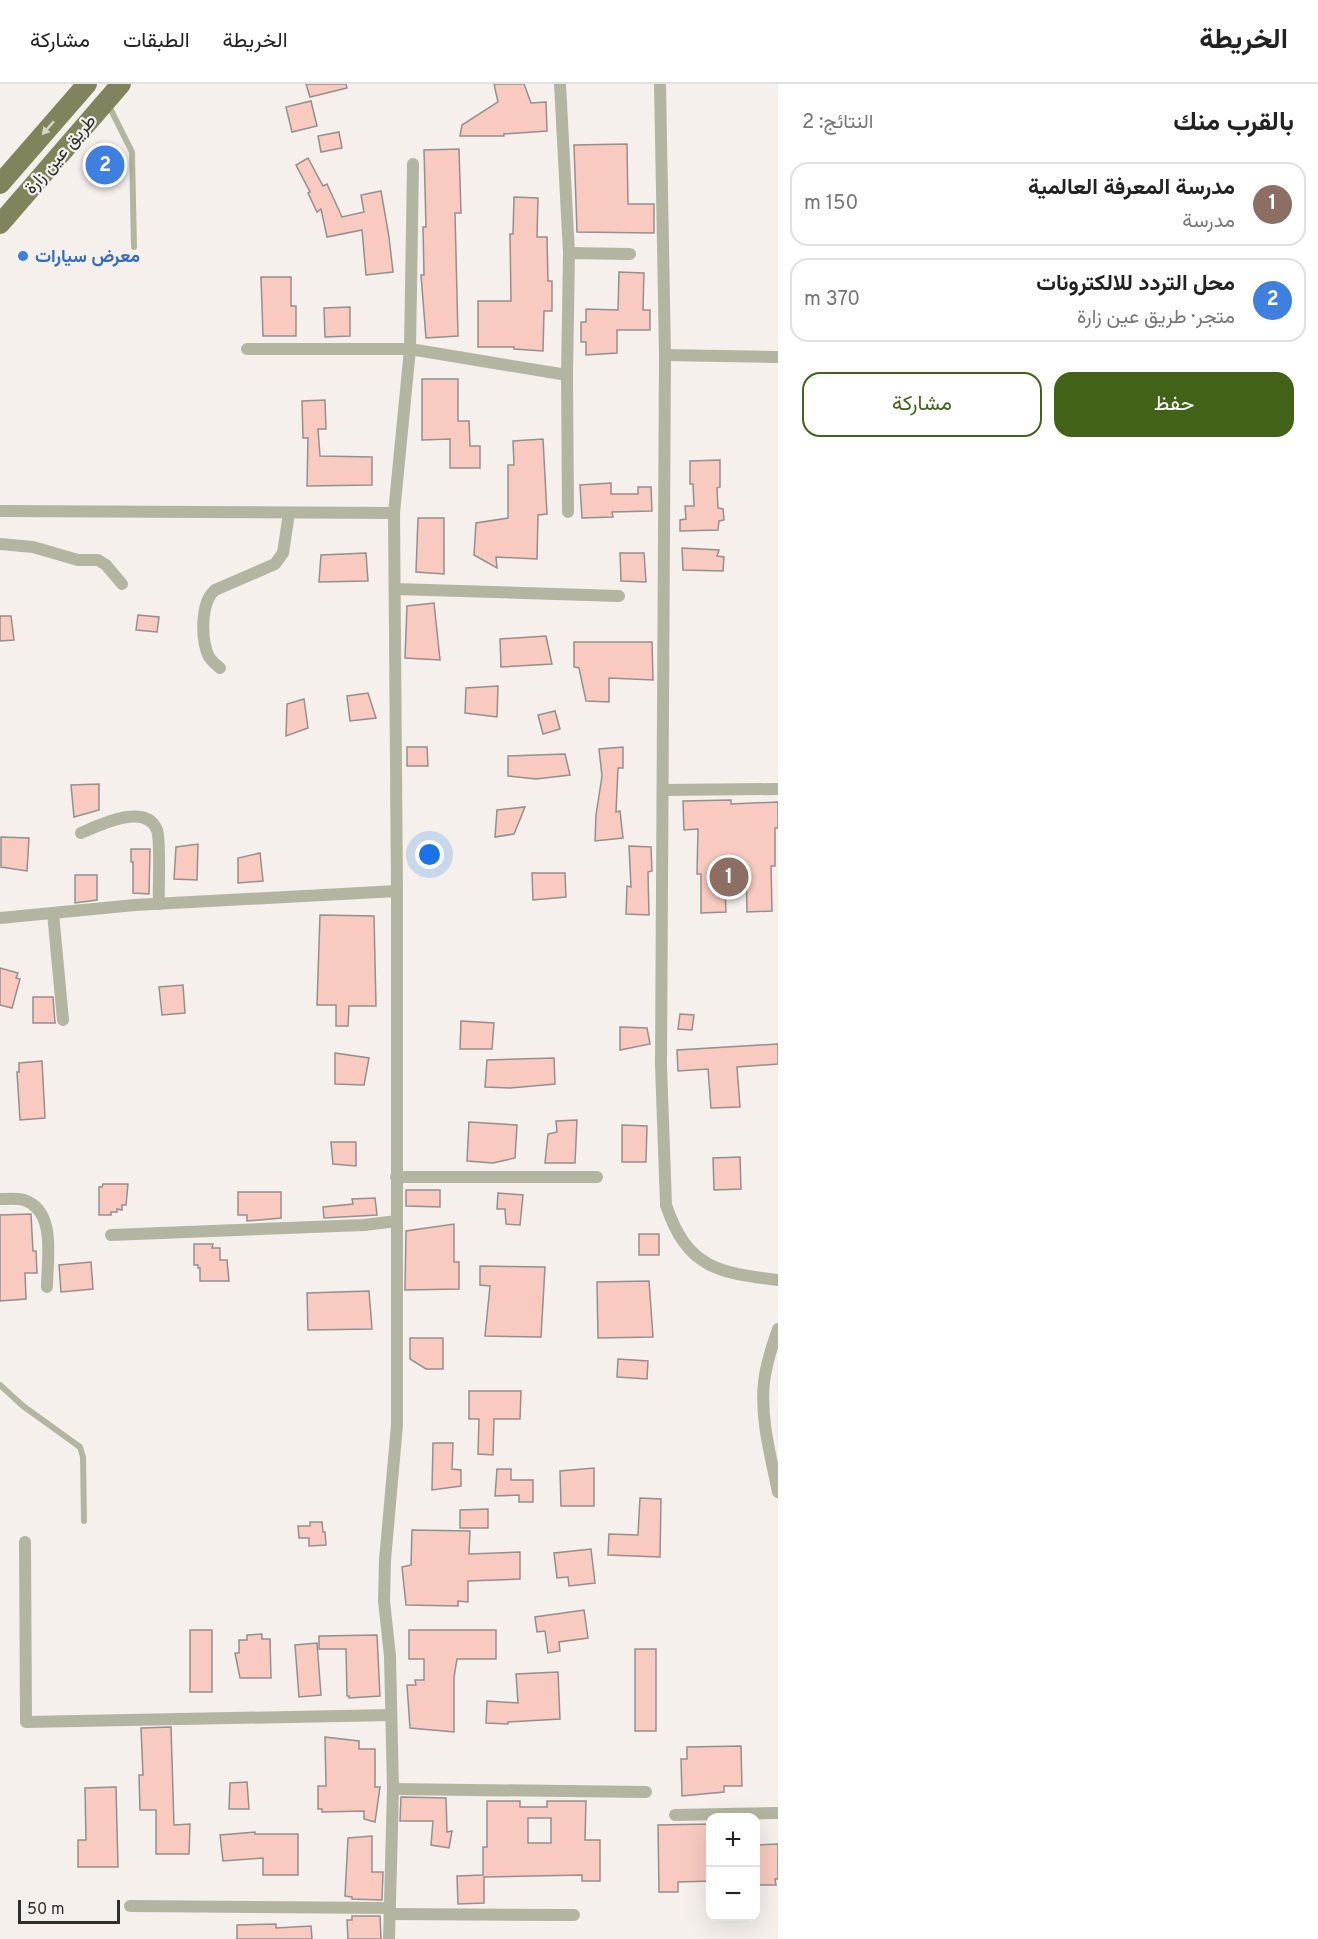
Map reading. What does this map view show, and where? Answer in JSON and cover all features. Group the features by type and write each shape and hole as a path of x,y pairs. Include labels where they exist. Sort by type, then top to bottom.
{"main road":[{"name":"طريق عين زارة","path":"0,184 87,84"},
{"name":"طريق عين زارة","path":"0,224 121,84"}],"street":[{"path":"561,84 569,253 568,512"},
{"path":"660,84 665,355 661,1065 666,1205 673,1225 684,1243 698,1257 716,1269 735,1275 778,1280"},
{"path":"389,1939 393,1789 390,1656 384,1601 385,1560 397,1425 394,513 410,349 413,164"},
{"path":"569,253 630,254"},
{"path":"247,349 410,349 567,375"},
{"path":"665,355 778,357"},
{"path":"0,511 394,513"},
{"path":"220,668 209,656 205,642 205,613 211,594 215,590 275,564 280,559 289,513"},
{"path":"0,544 33,547 78,560 98,560 122,584"},
{"path":"395,589 619,596"},
{"path":"663,790 778,789"},
{"path":"81,833 116,819 146,818 153,823 158,836 159,904"},
{"path":"0,918 159,904 397,891"},
{"path":"53,913 63,1020"},
{"path":"396,1177 597,1177"},
{"path":"0,1199 24,1200 39,1210 47,1232 47,1287"},
{"path":"111,1235 397,1221"},
{"path":"778,1329 769,1356 763,1404 778,1492"},
{"path":"25,1542 26,1722 390,1715"},
{"path":"393,1789 646,1792"},
{"path":"675,1815 778,1813"},
{"path":"130,1906 574,1915"}],"lane":[{"path":"107,100 132,152 134,247"},
{"path":"0,1385 23,1406 80,1447 83,1457 84,1521"}],"building":[{"path":"306,84 346,84 347,88 310,97"},
{"path":"494,84 524,84 531,103 546,102 547,131 504,134 504,136 460,136 462,125 498,102"},
{"path":"311,101 317,126 292,132 286,107"},
{"path":"339,132 342,148 321,152 318,136"},
{"path":"627,144 628,204 654,204 654,233 577,232 574,145"},
{"path":"459,149 461,213 455,213 458,336 426,338 421,275 424,275 423,227 426,227 424,150"},
{"path":"308,158 323,186 327,184 342,217 364,212 361,195 381,191 393,272 366,275 362,230 327,237 321,209 317,212 296,165"},
{"path":"514,197 538,198 537,237 547,237 548,281 552,281 552,311 544,311 543,351 514,349 514,347 478,347 478,301 511,301 510,234 513,234"},
{"path":"619,272 644,273 643,310 650,310 650,330 617,330 617,353 586,355 586,342 581,342 581,322 586,322 586,309 618,310"},
{"path":"261,277 291,277 291,306 296,306 296,336 263,336"},
{"path":"350,307 350,336 325,337 324,308"},
{"path":"422,379 458,379 458,421 469,421 470,446 480,446 480,468 450,468 450,439 422,440"},
{"path":"325,400 326,429 318,429 320,456 372,457 372,485 307,486 308,438 303,438 302,401"},
{"path":"543,439 547,514 538,515 537,559 496,557 497,568 474,555 476,523 508,518 508,465 514,465 513,441"},
{"path":"720,460 720,487 717,488 718,508 723,509 724,520 719,521 718,530 680,531 680,520 686,519 685,506 694,506 693,484 690,484 690,461"},
{"path":"611,483 611,494 638,494 638,487 651,487 652,511 612,512 613,517 582,518 580,485"},
{"path":"418,518 444,518 444,574 416,572"},
{"path":"682,548 719,550 717,556 724,557 723,571 683,570"},
{"path":"366,553 368,581 319,582 321,555"},
{"path":"620,553 644,553 646,582 621,581"},
{"path":"434,603 440,660 405,658 407,606"},
{"path":"138,615 159,617 157,632 136,630"},
{"path":"0,616 11,616 14,640 0,641"},
{"path":"546,636 552,664 501,667 500,639"},
{"path":"574,642 652,642 653,680 609,678 609,702 586,701 579,668 574,667"},
{"path":"498,686 497,717 465,713 466,688"},
{"path":"368,693 376,718 350,721 347,696"},
{"path":"304,699 308,728 286,736 287,704"},
{"path":"555,711 560,729 543,734 538,715"},
{"path":"407,747 427,747 428,766 407,766"},
{"path":"623,747 623,768 618,768 616,812 620,811 623,838 595,841 602,776 599,749"},
{"path":"565,754 570,775 536,779 508,776 508,756"},
{"path":"99,784 99,810 74,817 71,785"},
{"path":"731,800 731,804 778,802 775,866 771,866 772,911 747,912 746,865 724,866 726,912 701,913 701,874 697,874 698,829 684,830 683,801"},
{"path":"525,807 514,834 495,837 497,810"},
{"path":"1,837 29,838 27,871 1,867"},
{"path":"198,844 197,880 174,879 176,847"},
{"path":"629,846 651,847 652,871 648,872 649,915 626,914 627,886 631,887"},
{"path":"131,849 150,849 149,894 133,893"},
{"path":"260,853 263,881 238,883 238,858"},
{"path":"532,873 565,873 566,897 533,900"},
{"path":"75,875 97,875 97,900 75,903"},
{"path":"320,915 374,916 376,1006 349,1006 348,1026 336,1026 336,1005 317,1005"},
{"path":"0,968 18,973 16,978 20,979 12,1008 0,1005"},
{"path":"183,985 185,1013 162,1015 159,987"},
{"path":"33,997 53,997 55,1023 33,1023"},
{"path":"680,1014 694,1015 692,1030 678,1029"},
{"path":"461,1021 494,1023 492,1049 460,1049"},
{"path":"620,1027 647,1028 650,1044 620,1050"},
{"path":"778,1044 778,1064 737,1067 740,1107 711,1108 708,1069 678,1071 677,1050"},
{"path":"335,1053 369,1058 364,1085 335,1084"},
{"path":"554,1058 555,1084 510,1088 485,1087 487,1060"},
{"path":"42,1061 45,1118 20,1120 17,1072 19,1072 19,1063"},
{"path":"577,1120 575,1163 545,1163 548,1134 557,1132 556,1121"},
{"path":"469,1122 517,1125 515,1158 493,1163 467,1161"},
{"path":"622,1125 647,1126 646,1162 622,1162"},
{"path":"331,1142 356,1142 356,1166 333,1164"},
{"path":"740,1157 741,1189 714,1190 713,1158"},
{"path":"103,1184 128,1184 126,1205 122,1205 122,1210 117,1209 117,1212 111,1212 111,1215 99,1215 99,1187"},
{"path":"406,1190 440,1190 440,1207 406,1206"},
{"path":"238,1192 281,1192 281,1218 247,1221 247,1215 238,1215"},
{"path":"498,1193 523,1195 520,1225 506,1224 505,1209 497,1209"},
{"path":"375,1198 377,1215 324,1218 323,1207 353,1204 352,1199"},
{"path":"31,1214 37,1273 25,1273 26,1299 0,1301 0,1215"},
{"path":"454,1224 454,1262 459,1262 459,1289 405,1290 406,1231"},
{"path":"639,1234 659,1234 659,1255 639,1255"},
{"path":"194,1244 213,1244 212,1248 220,1248 220,1260 227,1260 229,1281 200,1281 200,1268 194,1265"},
{"path":"91,1262 93,1289 61,1292 59,1265"},
{"path":"480,1266 545,1267 541,1337 485,1336 490,1286 480,1285"},
{"path":"649,1281 653,1337 598,1338 597,1282"},
{"path":"369,1291 372,1329 308,1330 307,1293"},
{"path":"410,1338 443,1338 443,1369 426,1369 410,1359"},
{"path":"618,1359 648,1361 647,1379 617,1377"},
{"path":"469,1391 521,1391 520,1419 494,1419 493,1455 478,1454 479,1419 469,1419"},
{"path":"433,1443 453,1443 452,1469 461,1470 461,1486 432,1490"},
{"path":"594,1468 594,1506 561,1506 560,1471"},
{"path":"497,1469 511,1469 511,1480 533,1480 533,1502 519,1502 519,1495 495,1496"},
{"path":"640,1498 661,1499 660,1557 608,1555 609,1534 638,1535"},
{"path":"488,1509 488,1528 460,1528 460,1510"},
{"path":"310,1522 322,1522 326,1545 309,1546 309,1538 299,1538 298,1526 310,1526"},
{"path":"412,1530 470,1531 469,1554 520,1552 520,1579 468,1581 468,1602 458,1601 458,1606 406,1605 402,1567 411,1565"},
{"path":"591,1549 595,1583 569,1586 568,1577 557,1578 554,1553"},
{"path":"584,1610 588,1638 559,1642 560,1651 548,1653 545,1631 537,1632 535,1617"},
{"path":"190,1630 212,1630 212,1692 190,1692"},
{"path":"409,1630 496,1630 496,1659 457,1659 454,1677 454,1732 410,1728 407,1685 416,1685 415,1680 424,1680 424,1659 409,1659"},
{"path":"262,1634 262,1639 270,1639 271,1678 240,1678 235,1653 239,1653 239,1640 247,1640 247,1635"},
{"path":"377,1635 380,1696 349,1698 347,1696 346,1649 319,1649 319,1636"},
{"path":"317,1643 321,1695 299,1697 295,1645"},
{"path":"635,1649 656,1649 656,1731 635,1731"},
{"path":"558,1672 560,1719 508,1722 508,1724 486,1723 487,1701 518,1703 516,1674"},
{"path":"171,1727 174,1825 190,1824 189,1854 156,1854 156,1810 140,1810 139,1775 143,1775 141,1728"},
{"path":"325,1737 359,1741 359,1749 375,1749 375,1787 380,1787 375,1822 364,1819 364,1811 322,1812 322,1809 318,1809 318,1786 326,1786"},
{"path":"741,1746 742,1786 724,1786 724,1792 682,1796 681,1759 687,1759 687,1747"},
{"path":"247,1782 249,1809 229,1809 230,1783"},
{"path":"116,1787 118,1867 78,1867 78,1840 86,1840 85,1788"},
{"path":"401,1797 446,1798 447,1832 452,1831 449,1848 431,1845 433,1821 400,1821"},
{"path":"487,1801 520,1801 520,1807 547,1807 547,1801 586,1801 585,1840 600,1840 600,1881 582,1881 582,1875 484,1877 484,1903 458,1904 457,1876 483,1875 483,1847 487,1847","holes":["528,1818 551,1818 551,1843 528,1843"]},
{"path":"706,1824 706,1881 678,1882 678,1892 659,1892 658,1825"},
{"path":"255,1832 255,1834 298,1834 298,1875 263,1875 263,1858 223,1861 220,1835"},
{"path":"372,1836 372,1872 383,1872 382,1900 352,1899 352,1897 345,1896 348,1838"},
{"path":"778,1844 776,1885 760,1885 760,1845"},
{"path":"352,1916 380,1916 381,1939 348,1939 347,1920 352,1920"},
{"path":"276,1924 276,1928 311,1926 312,1939 237,1939 237,1925"}],"place":[{"name":"محل التردد للالكترونات","path":"105,165"},
{"name":"معرض سيارات","path":"23,256"},
{"name":"مدرسة المعرفة العالمية","path":"729,877"}]}
